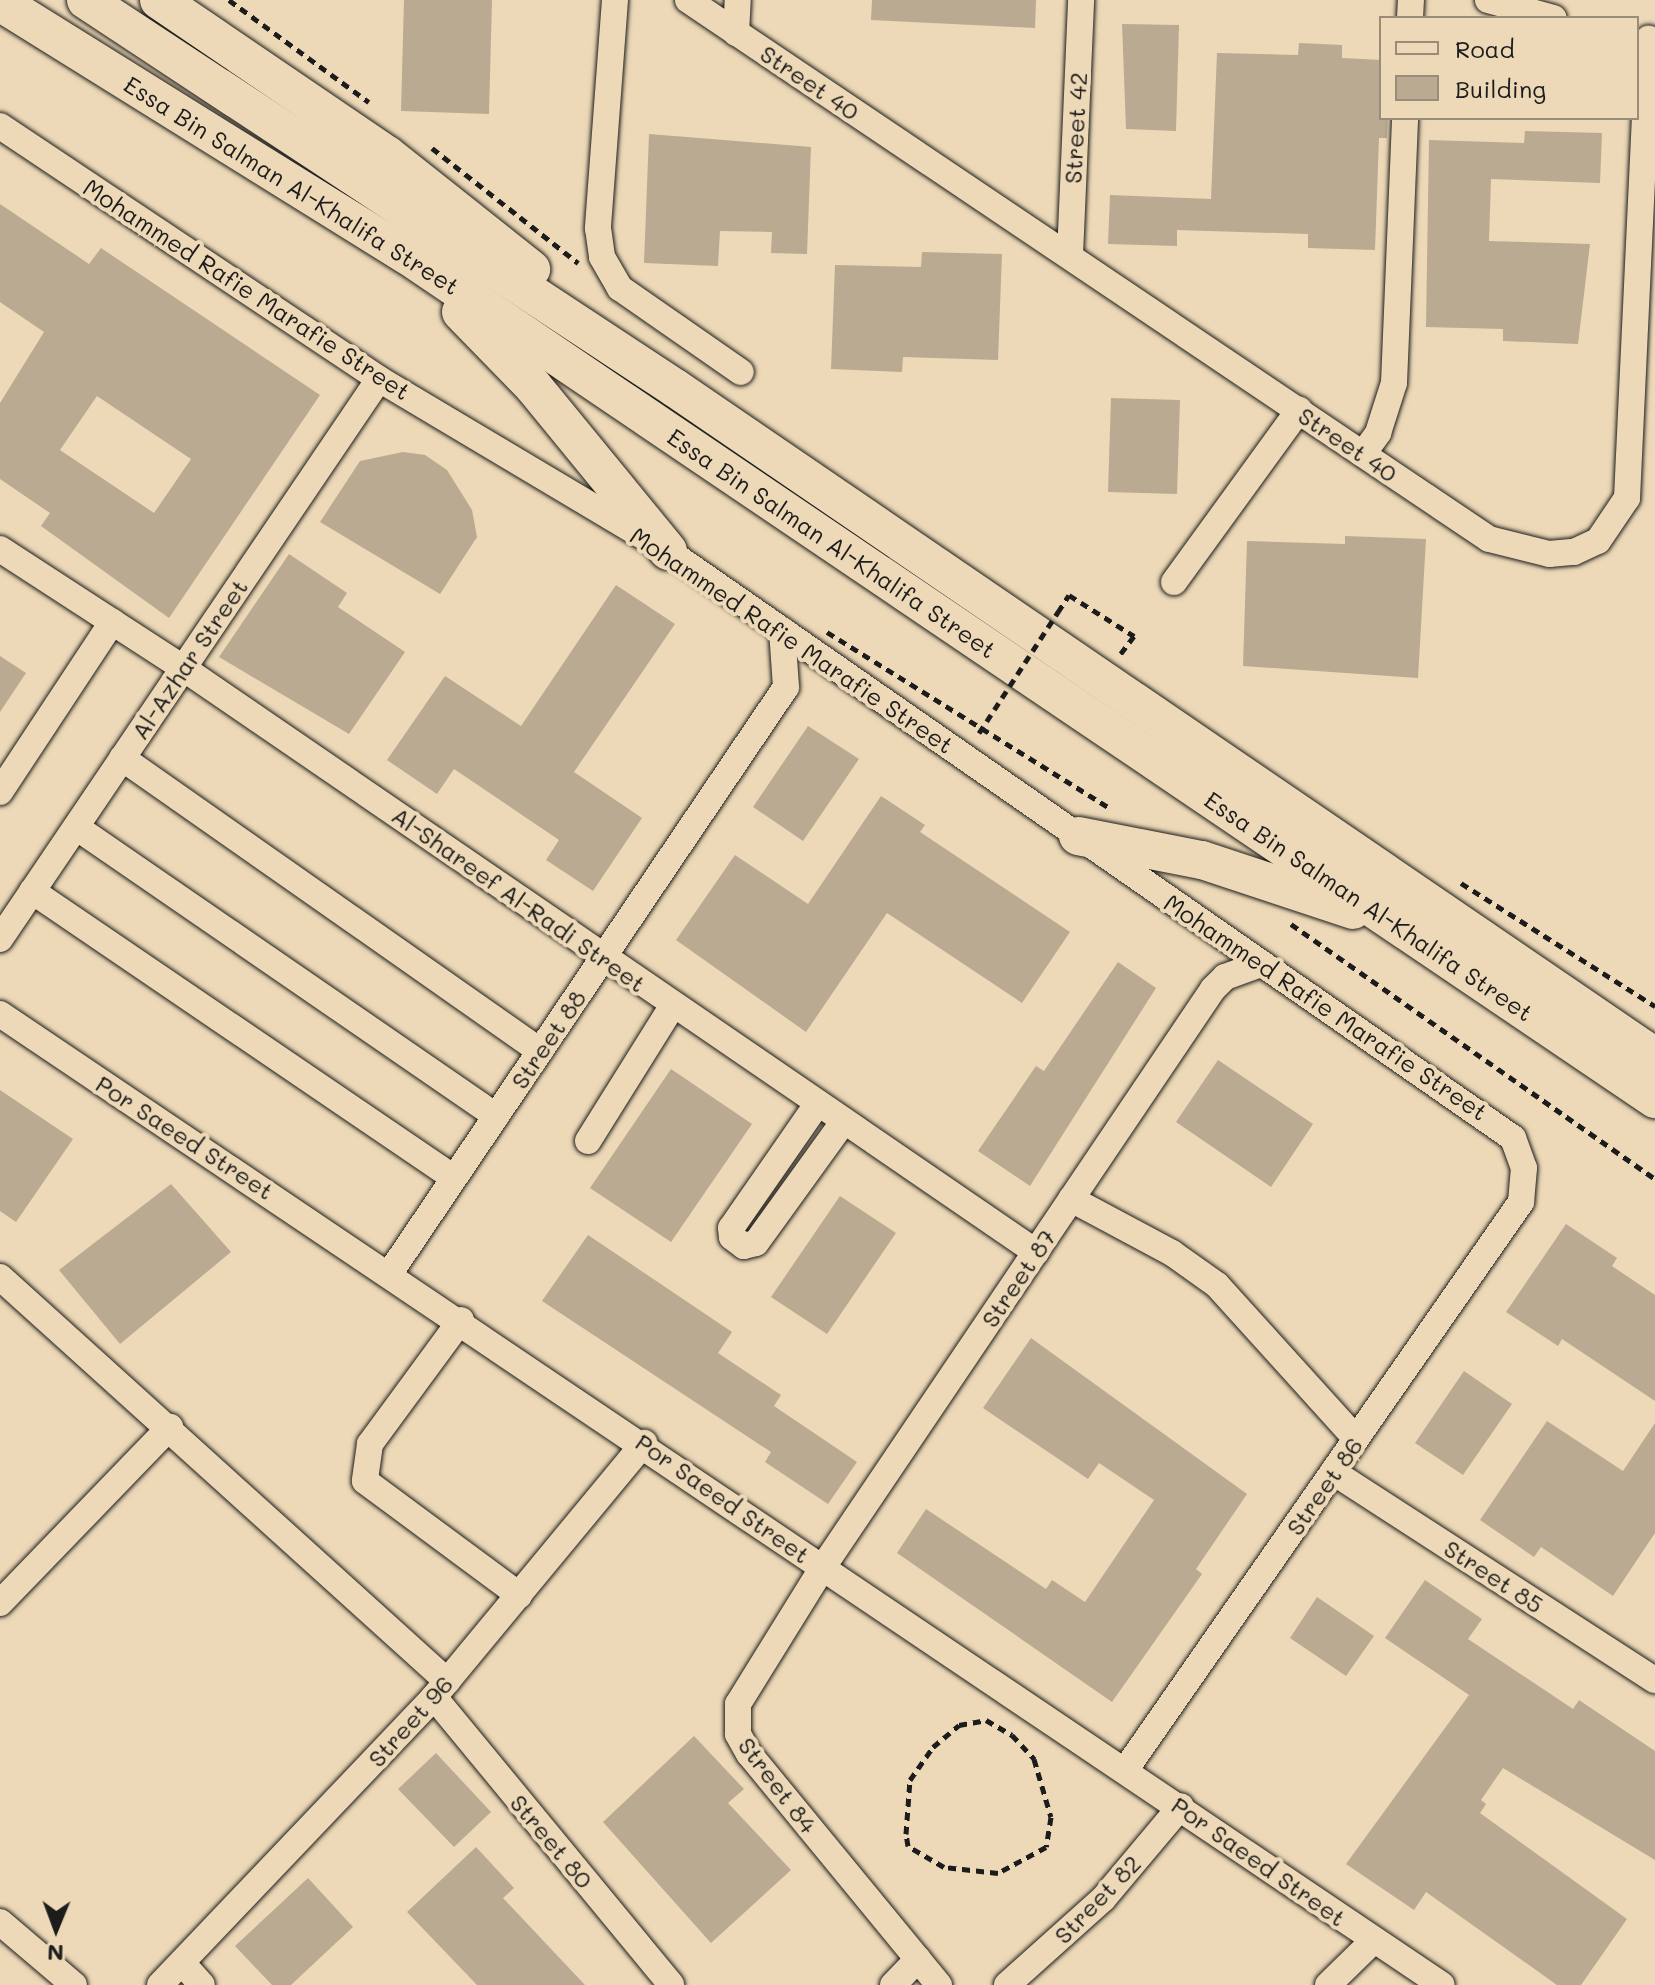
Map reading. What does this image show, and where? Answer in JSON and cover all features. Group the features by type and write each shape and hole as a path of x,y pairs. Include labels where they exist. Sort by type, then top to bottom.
{"highway":[{"name":"Essa Bin Salman Al-Khalifa Street","path":"86,0 675,388 1655,1057"},
{"path":"159,0 387,155 675,388"},
{"name":"Essa Bin Salman Al-Khalifa Street","path":"0,2 407,255 1655,1099"},
{"path":"407,255 533,386 668,551"},
{"path":"1078,836 1202,860 1398,926"}],"street":[{"path":"615,0 598,228 602,257 620,288 741,372"},
{"name":"Street 40","path":"688,0 1503,546 1563,554 1598,541 1622,510 1630,481 1647,289 1647,39"},
{"path":"736,33 738,0"},
{"name":"Street 42","path":"1070,255 1081,0"},
{"path":"1488,0 1547,16"},
{"path":"1363,454 1378,433 1394,383 1405,120"},
{"name":"Mohammed Rafie Marafie Street","path":"0,126 379,379 668,551 1078,836 1214,935 1506,1129 1523,1160 1521,1202"},
{"name":"Al-Azhar Street","path":"0,939 379,379"},
{"path":"1174,582 1299,410"},
{"name":"Al-Shareef Al-Radi Street","path":"0,549 183,668 1036,1252"},
{"path":"0,792 112,622"},
{"path":"782,630 786,687 839,671"},
{"name":"Street 88","path":"390,1273 786,687"},
{"path":"122,758 540,1051"},
{"path":"76,827 496,1116"},
{"path":"32,891 454,1178"},
{"path":"1213,989 1214,935"},
{"name":"Street 87","path":"823,1567 1213,989 1258,965"},
{"path":"588,1141 673,1005"},
{"name":"Por Saeed Street","path":"0,1014 644,1443 1442,1985"},
{"path":"818,1103 731,1228 732,1237 744,1246 756,1243 844,1121"},
{"path":"1071,1199 1172,1253 1217,1285 1356,1439"},
{"name":"Street 86","path":"1126,1769 1521,1202"},
{"name":"Street 80","path":"0,1277 170,1427 440,1689 671,1985"},
{"path":"461,1320 370,1444 365,1481 519,1595"},
{"path":"0,1603 170,1427"},
{"name":"Street 96","path":"160,1985 440,1689 644,1443"},
{"name":"Street 85","path":"1333,1472 1655,1680"},
{"name":"Street 84","path":"823,1567 747,1683 736,1714 738,1734 939,1985"},
{"name":"Street 82","path":"1007,1985 1103,1899 1181,1806"},
{"path":"0,1922 74,1985"},
{"path":"1328,1985 1374,1940"},
{"path":"893,1985 918,1959"},
{"path":"183,1964 202,1985"}],"path":[{"path":"979,733 1069,595 1134,636"},
{"path":"986,1720 1012,1735 1034,1759 1051,1817 1046,1847 998,1873 944,1867 908,1846 904,1805 910,1780 933,1747 959,1725 986,1720"}],"building":[{"path":"404,0 492,0 489,114 401,111"},
{"path":"872,0 1036,0 1035,28 871,20"},
{"path":"1122,24 1179,25 1176,131 1126,129"},
{"path":"1299,43 1342,45 1342,58 1379,60 1379,120 1388,120 1387,138 1379,138 1375,250 1308,248 1308,234 1177,230 1177,246 1108,244 1110,195 1211,199 1217,53 1298,55"},
{"path":"1525,131 1602,133 1600,183 1491,179 1489,241 1590,244 1578,344 1503,341 1503,329 1426,327 1429,140 1524,143"},
{"path":"649,134 811,147 807,254 771,253 772,232 720,231 718,266 644,263"},
{"path":"0,204 89,264 101,248 320,395 169,618 41,526 50,513 0,479 0,403 44,332 0,302","holes":["97,396 191,459 154,513 60,450"]},
{"path":"922,252 1002,254 998,360 903,357 902,372 831,369 835,265 921,267"},
{"path":"1111,398 1180,400 1177,494 1108,492"},
{"path":"403,452 425,455 447,470 472,510 477,537 440,594 320,522 360,461"},
{"path":"1345,536 1426,539 1418,678 1243,666 1247,541 1345,544"},
{"path":"289,554 347,593 338,607 405,652 349,734 219,657"},
{"path":"616,585 675,624 574,772 642,818 593,891 546,860 559,840 454,769 437,794 387,760 445,676 521,726"},
{"path":"0,656 26,673 0,712"},
{"path":"808,726 859,759 803,841 753,807"},
{"path":"881,796 925,825 920,832 1070,932 1022,1003 887,913 806,1032 676,940 735,855 808,904"},
{"path":"1118,962 1156,988 1030,1186 978,1151 1036,1066 1044,1071"},
{"path":"1218,1060 1313,1124 1271,1187 1176,1122"},
{"path":"671,1069 752,1124 671,1242 590,1188"},
{"path":"0,1090 73,1139 16,1222 0,1211"},
{"path":"171,1184 231,1252 120,1344 59,1270"},
{"path":"840,1196 896,1233 827,1334 771,1297"},
{"path":"1566,1224 1617,1258 1612,1266 1655,1295 1655,1401 1562,1339 1558,1346 1506,1312"},
{"path":"588,1235 732,1332 718,1353 781,1395 774,1406 857,1462 828,1504 765,1462 771,1452 542,1301"},
{"path":"1031,1338 1247,1494 1196,1569 1202,1574 1112,1702 897,1553 926,1509 1046,1589 1052,1580 1085,1602 1154,1500 1099,1463 1088,1479 983,1408"},
{"path":"1464,1371 1512,1404 1463,1475 1415,1443"},
{"path":"1547,1421 1623,1471 1655,1423 1655,1533 1613,1596 1541,1547 1534,1557 1480,1520"},
{"path":"1425,1580 1482,1619 1468,1639 1573,1709 1579,1700 1655,1751 1655,1860 1503,1768 1481,1800 1486,1804 1480,1813 1627,1919 1581,1985 1557,1985 1426,1892 1414,1910 1346,1864 1469,1695 1385,1638"},
{"path":"1317,1597 1374,1636 1346,1676 1290,1638"},
{"path":"694,1736 744,1789 728,1803 791,1870 711,1943 603,1822"},
{"path":"436,1753 491,1812 454,1847 398,1789"},
{"path":"476,1847 514,1888 503,1898 585,1985 477,1985 407,1912"},
{"path":"308,1878 353,1927 291,1985 272,1985 235,1946"}]}
